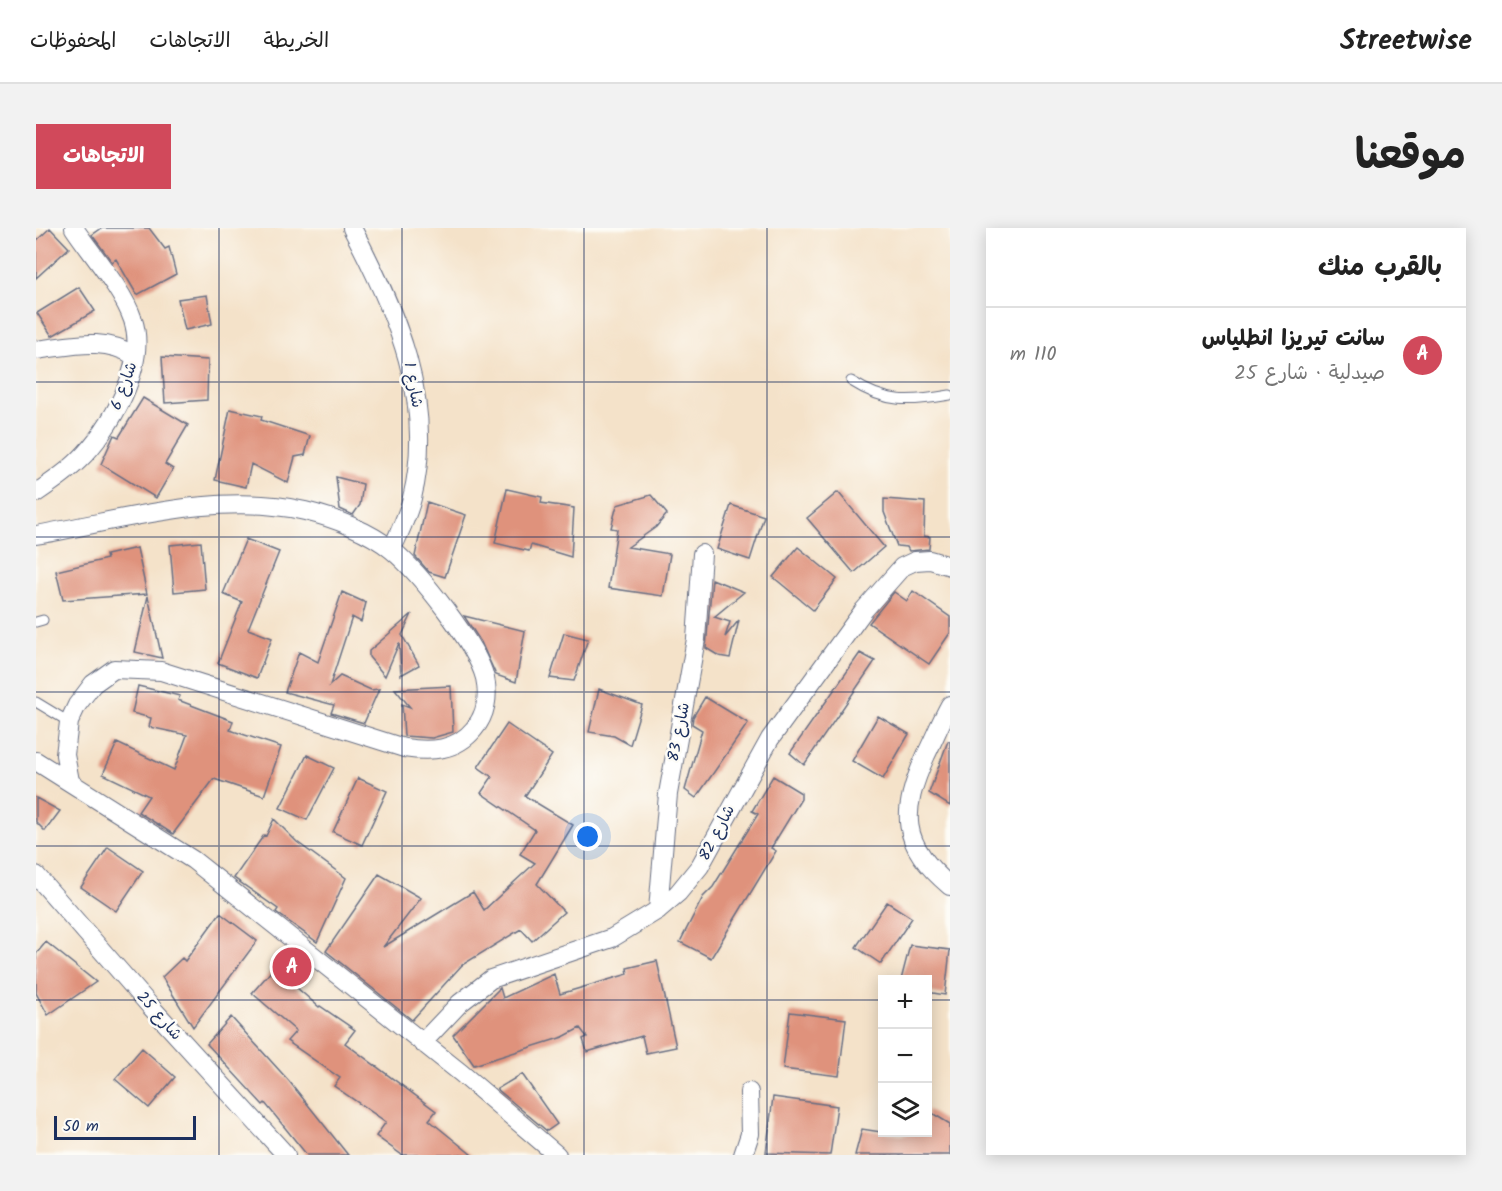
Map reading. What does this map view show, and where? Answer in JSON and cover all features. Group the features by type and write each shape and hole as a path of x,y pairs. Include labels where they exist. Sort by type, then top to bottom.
{"street":[{"name":"شارع 6","path":"36,493 67,472 97,439 127,387 135,356 133,320 74,228"},
{"name":"شارع 1","path":"352,228 369,260 401,336 418,402 421,436 412,499 392,549"},
{"path":"36,350 107,343 120,346 135,356"},
{"path":"36,535 215,504 246,503 277,506 317,515 365,534 392,549 418,577 464,636 486,679 487,701 481,721 467,738 448,748 427,751 404,748 161,671 134,668 114,669 93,684 77,705 69,723 65,755 70,781"},
{"name":"شارع 83","path":"658,910 668,794 696,639 702,554"},
{"name":"شارع 82","path":"422,1043 460,1003 491,979 612,938 658,910 690,881 770,739 879,592 902,567 915,561 930,560 950,566"},
{"path":"950,705 915,780 908,804 913,841 920,855 928,867 950,886"},
{"path":"36,761 193,860 422,1043 556,1155"},
{"name":"شارع 25","path":"36,875 120,973 286,1155"},
{"path":"744,1154 750,1134 749,1092"}],"lane":[{"path":"851,381 872,394 896,401 950,395"},
{"path":"36,702 69,723"}],"building":[{"path":"50,228 69,248 36,278 36,241"},
{"path":"102,228 149,228 165,249 169,247 176,274 137,295 116,259 112,262 92,235"},
{"path":"79,287 95,311 52,336 37,313"},
{"path":"207,295 212,324 185,330 178,299"},
{"path":"162,357 208,360 207,400 165,403"},
{"path":"143,398 188,425 165,464 173,469 156,498 101,464 114,435 119,437"},
{"path":"230,409 262,416 261,420 310,436 305,455 295,457 288,483 251,464 246,487 215,480"},
{"path":"336,477 363,484 360,505 353,515 340,509"},
{"path":"507,489 542,497 541,503 574,508 571,557 531,545 529,551 495,543"},
{"path":"838,492 884,547 854,573 807,518"},
{"path":"651,495 667,514 656,527 628,547 670,554 663,596 608,588 617,529 611,528 617,505"},
{"path":"884,499 925,502 924,536 930,537 929,549 909,551 907,547 897,546 884,512"},
{"path":"427,502 466,515 445,577 429,572 415,556"},
{"path":"731,505 764,516 750,560 717,549"},
{"path":"246,539 279,552 248,629 272,638 257,678 218,663 242,602 223,594"},
{"path":"201,542 205,589 174,592 170,545"},
{"path":"798,547 837,579 813,610 773,577"},
{"path":"137,548 147,594 63,600 56,571 107,559 106,555"},
{"path":"712,579 744,592 714,617 730,622 725,637 739,620 730,658 719,656 706,648"},
{"path":"913,591 950,617 950,633 929,664 869,623 894,592 907,601"},
{"path":"342,592 366,603 361,622 352,617 330,685 340,676 371,690 379,689 364,723 331,713 334,705 285,692 299,652 318,662"},
{"path":"148,596 162,658 135,652"},
{"path":"412,614 402,635 419,665 401,675 399,643 385,676 369,657 369,651"},
{"path":"464,616 525,631 516,682 496,675 481,642"},
{"path":"564,633 588,639 574,681 550,678"},
{"path":"860,653 875,661 804,765 790,753"},
{"path":"138,686 180,696 178,700 233,721 230,730 281,747 264,796 214,779 173,834 138,812 149,796 103,774 117,743 174,770 187,735 149,727 151,718 132,713"},
{"path":"451,686 453,732 432,738 404,736 402,704 410,707 395,689"},
{"path":"599,689 642,705 630,745 614,736 589,732"},
{"path":"705,697 748,723 696,798 685,790 702,730 692,724 693,717"},
{"path":"878,716 909,734 883,779 852,761"},
{"path":"507,724 552,755 525,796 573,825 537,884 564,912 532,941 521,929 462,965 412,1020 326,951 379,874 421,898 383,947 473,892 484,910 535,863 520,854 535,830 481,793 492,777 478,767"},
{"path":"948,741 950,741 950,806 929,793"},
{"path":"307,755 334,768 307,820 280,808"},
{"path":"773,776 801,793 801,799 771,848 776,851 711,958 680,942 703,897 713,887 758,814 752,811"},
{"path":"358,778 387,791 362,845 333,832"},
{"path":"36,798 60,811 45,831 36,822"},
{"path":"274,819 297,842 346,878 317,942 276,912 278,909 234,878 264,835 266,836"},
{"path":"108,847 143,871 116,911 81,887"},
{"path":"887,902 912,918 881,964 856,947"},
{"path":"220,913 257,941 193,1027 162,977 182,958 185,961"},
{"path":"46,942 96,982 48,1015 36,993 36,954"},
{"path":"910,945 950,950 945,995 932,993 932,975 902,975"},
{"path":"657,961 676,1047 646,1053 642,1036 587,1052 583,1039 587,1037 580,1028 563,1037 474,1065 453,1035 500,988 503,998 554,974 560,994 628,974 627,968"},
{"path":"274,968 319,1007 355,1030 345,1043 436,1111 429,1120 472,1155 402,1155 376,1136 386,1122 334,1086 340,1078 287,1041 296,1031 252,993"},
{"path":"790,1012 846,1019 839,1076 783,1069"},
{"path":"231,1017 289,1081 348,1155 307,1155 265,1103 263,1105 207,1044"},
{"path":"142,1048 175,1077 149,1108 115,1079"},
{"path":"522,1074 557,1124 547,1131 497,1089"},
{"path":"773,1097 837,1106 830,1155 766,1153"},
{"path":"932,1113 950,1124 950,1155 855,1155 862,1129 878,1132 878,1137 932,1137"}],"place":[{"name":"سانت تيريزا انطلياس","path":"292,967"}]}
